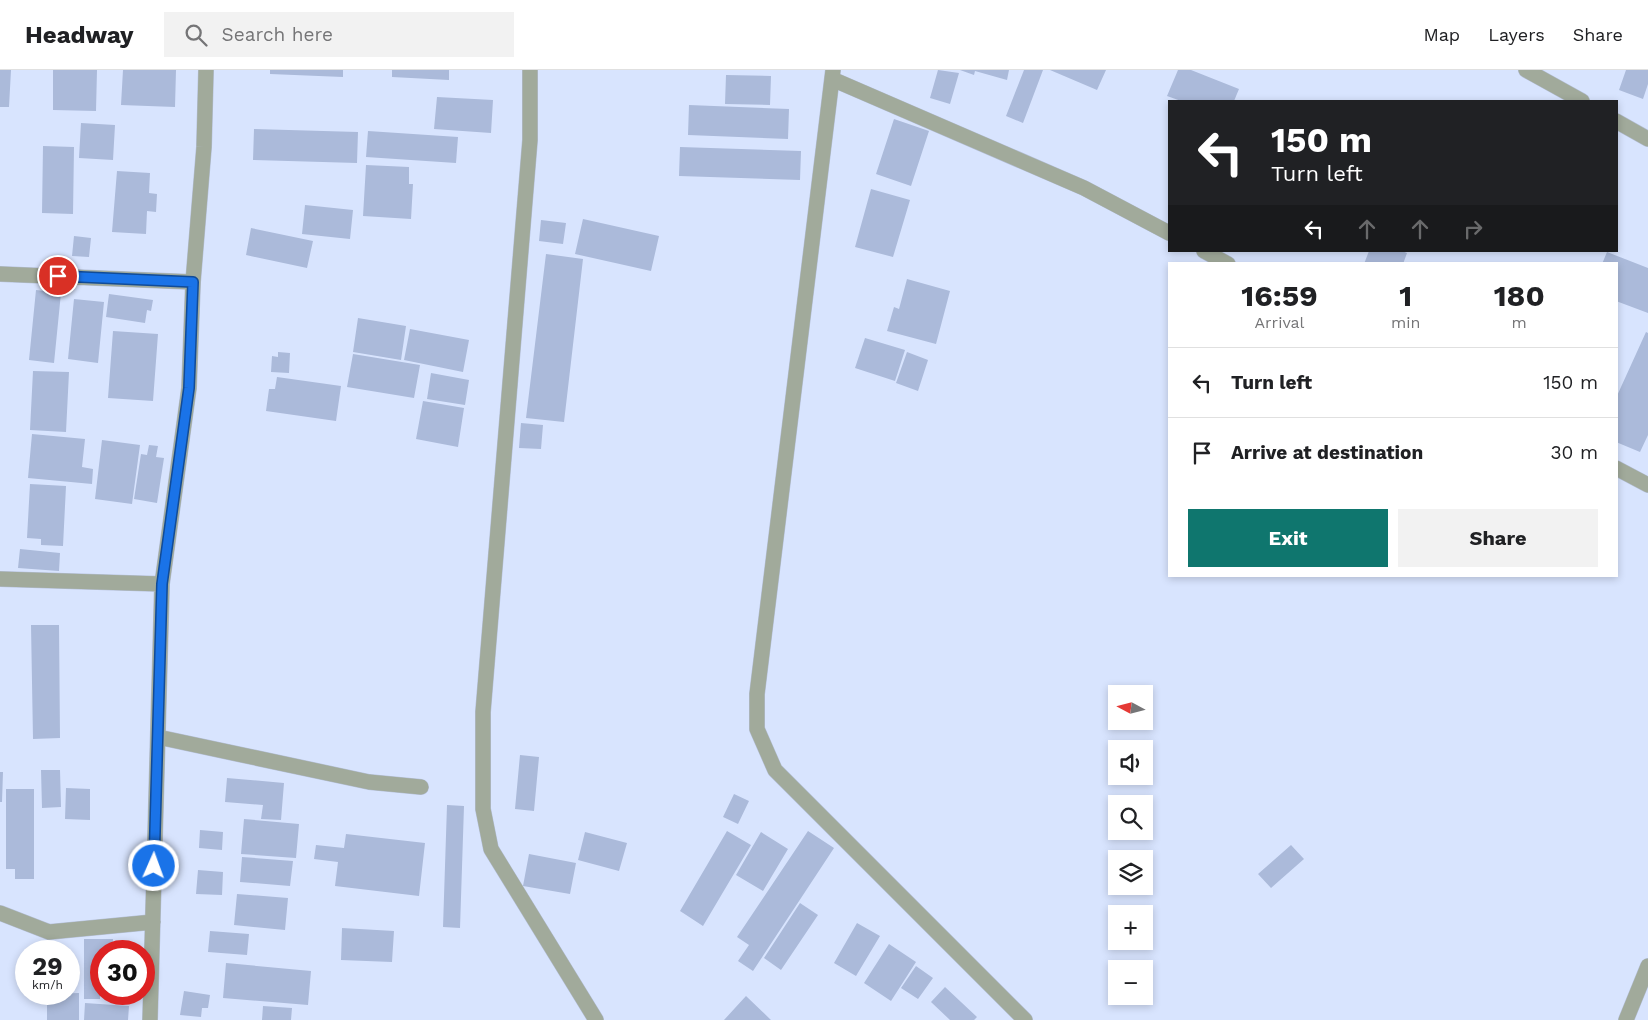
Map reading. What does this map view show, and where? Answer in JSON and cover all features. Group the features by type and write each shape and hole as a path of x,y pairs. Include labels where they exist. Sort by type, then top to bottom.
{"street":[{"path":"150,1020 162,584 189,388 193,282 204,147 206,70"},
{"path":"530,70 530,140 484,712 483,809 491,849 596,1020"},
{"path":"1526,70 1580,100"},
{"path":"1025,1020 775,770 757,729 757,694 833,75 1084,188 1168,232"},
{"path":"1618,122 1648,138"},
{"path":"1206,252 1224,262"},
{"path":"0,274 193,282"},
{"path":"1618,469 1648,484"},
{"path":"0,579 162,584"},
{"path":"158,737 369,782 421,787"},
{"path":"0,913 49,932 153,922"},
{"path":"1626,1020 1648,966"}],"building":[{"path":"0,70 11,70 9,107 0,107"},
{"path":"53,70 97,70 96,111 53,110"},
{"path":"123,70 176,70 175,107 121,105"},
{"path":"270,70 343,70 343,77 270,74"},
{"path":"392,70 449,70 449,80 392,77"},
{"path":"938,70 959,73 950,104 930,98"},
{"path":"960,70 1009,70 1007,80 975,71 974,75"},
{"path":"1024,70 1043,70 1023,123 1006,116"},
{"path":"1050,70 1106,70 1097,90"},
{"path":"1178,70 1191,70 1239,89 1234,100 1178,100 1167,96"},
{"path":"1626,70 1648,70 1648,84 1643,99 1619,90"},
{"path":"726,75 771,76 770,105 725,104"},
{"path":"437,97 493,100 491,133 434,129"},
{"path":"689,105 789,109 788,139 688,135"},
{"path":"894,119 929,131 911,186 876,174"},
{"path":"81,123 115,125 113,160 79,158"},
{"path":"254,129 358,132 357,163 253,160"},
{"path":"368,131 458,137 456,163 366,157"},
{"path":"43,146 74,147 73,214 42,213"},
{"path":"680,147 801,151 800,180 679,176"},
{"path":"366,165 409,167 409,184 413,184 411,219 363,216"},
{"path":"117,171 150,173 149,193 157,194 156,212 147,211 146,234 112,232"},
{"path":"871,189 910,200 893,257 855,247"},
{"path":"305,205 353,210 350,239 302,234"},
{"path":"583,219 659,236 651,271 575,254"},
{"path":"541,220 566,223 563,244 539,241"},
{"path":"251,228 313,241 307,268 246,255"},
{"path":"74,236 91,238 89,257 72,256"},
{"path":"1369,252 1407,253 1404,262 1365,262"},
{"path":"1607,252 1648,268 1648,313 1618,302 1618,262 1603,262"},
{"path":"546,254 583,259 564,422 526,418"},
{"path":"907,279 950,291 936,344 887,331 894,307 899,309"},
{"path":"36,290 61,293 54,363 29,360"},
{"path":"109,294 153,300 151,311 147,310 145,323 106,317"},
{"path":"74,299 104,302 98,363 68,359"},
{"path":"358,318 406,326 401,360 353,352"},
{"path":"410,329 469,340 463,372 404,360"},
{"path":"113,331 158,334 153,401 108,398"},
{"path":"1646,332 1648,333 1648,435 1640,452 1618,443 1618,394"},
{"path":"865,338 905,350 895,381 855,368"},
{"path":"278,352 290,353 289,373 271,372 272,356 278,357"},
{"path":"907,352 928,360 918,391 896,383"},
{"path":"353,354 420,365 414,398 347,387"},
{"path":"33,371 69,372 66,432 30,430"},
{"path":"431,373 469,380 465,405 427,399"},
{"path":"277,377 341,386 336,421 266,411 269,389 275,389"},
{"path":"423,401 464,408 458,447 416,439"},
{"path":"521,423 543,425 541,449 519,448"},
{"path":"32,434 85,439 82,467 93,469 92,484 28,478"},
{"path":"102,440 140,445 132,504 95,499"},
{"path":"149,445 158,446 156,457 164,458 157,503 134,499 141,454 147,455"},
{"path":"30,484 66,486 63,546 41,545 41,539 27,538"},
{"path":"20,549 60,553 59,571 18,568"},
{"path":"31,625 59,625 60,738 33,739"},
{"path":"520,755 539,757 534,811 515,809"},
{"path":"41,770 60,770 61,807 42,808"},
{"path":"0,772 3,772 2,802 0,802"},
{"path":"227,778 284,783 281,820 261,819 263,805 225,802"},
{"path":"66,788 90,789 90,820 65,819"},
{"path":"6,789 34,789 34,879 15,879 15,869 6,869"},
{"path":"734,794 749,801 738,824 723,817"},
{"path":"447,805 464,806 460,928 443,927"},
{"path":"244,819 299,824 296,858 241,854"},
{"path":"200,830 223,832 222,850 199,848"},
{"path":"727,831 751,845 703,926 680,911"},
{"path":"808,831 834,848 753,971 738,961 749,945 737,937"},
{"path":"585,832 627,843 619,871 578,860"},
{"path":"761,832 788,849 763,891 736,875"},
{"path":"346,834 425,843 419,896 335,886 338,862 314,859 316,845 344,848"},
{"path":"1291,845 1304,859 1271,888 1258,874"},
{"path":"529,854 576,863 570,894 523,886"},
{"path":"242,857 293,861 290,886 240,882"},
{"path":"198,870 223,872 222,895 196,894"},
{"path":"237,894 288,898 285,930 234,925"},
{"path":"800,903 818,915 781,970 764,958"},
{"path":"857,923 880,936 856,976 834,963"},
{"path":"342,928 394,931 392,962 341,960"},
{"path":"210,931 249,934 247,955 208,952"},
{"path":"84,939 113,939 90,940 90,999 84,999"},
{"path":"889,944 916,962 891,1001 864,983"},
{"path":"226,963 311,971 308,1005 223,998"},
{"path":"916,966 933,978 918,999 901,988"},
{"path":"945,987 977,1017 974,1020 950,1020 931,1002"},
{"path":"184,991 210,995 208,1008 202,1008 201,1017 180,1015"},
{"path":"746,996 771,1020 724,1020"},
{"path":"85,1003 90,1003 90,1005 129,1006 128,1020 84,1020"},
{"path":"47,1005 79,1005 79,1020 47,1020"},
{"path":"263,1006 292,1008 291,1020 262,1020"}],"route":[{"path":"58,276 193,282 189,388 162,584 154,866"}]}
